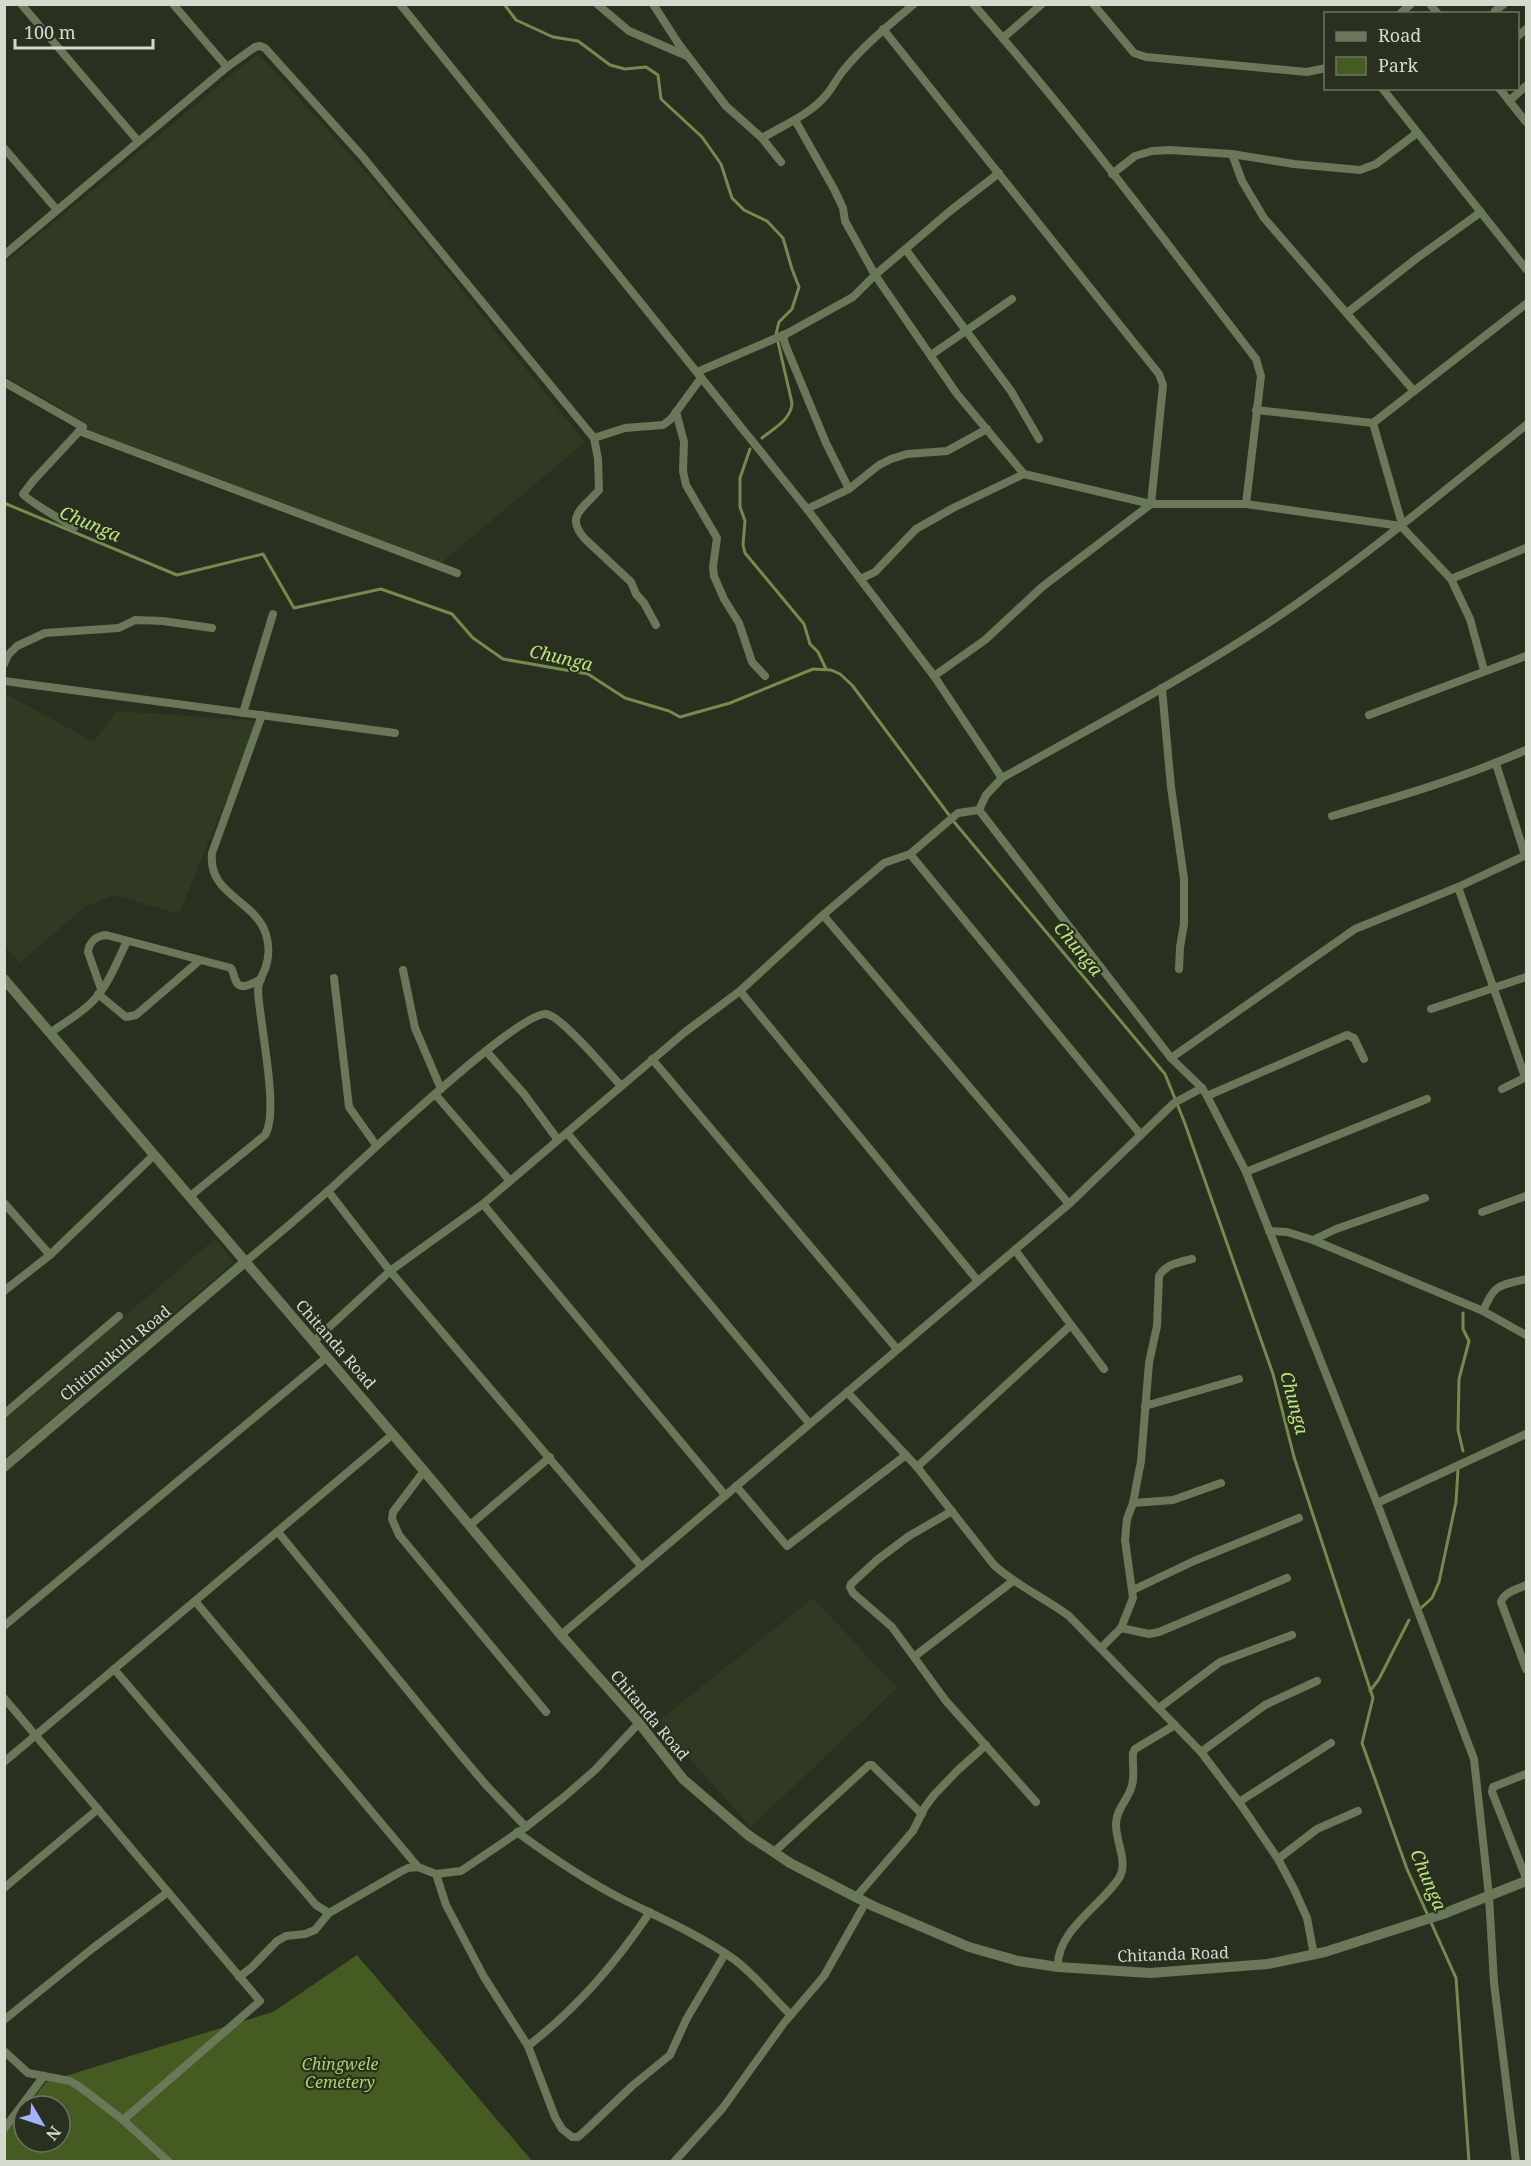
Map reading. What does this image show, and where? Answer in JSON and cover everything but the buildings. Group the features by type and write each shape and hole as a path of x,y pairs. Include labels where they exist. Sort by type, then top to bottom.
{"street":[{"path":"21,4 138,141"},
{"path":"173,4 227,67"},
{"path":"400,4 807,509 934,676 1002,778"},
{"path":"597,4 629,31 688,56"},
{"path":"653,4 688,56 726,106 762,138 781,162"},
{"path":"762,138 795,120 827,95 843,71 883,29 914,4"},
{"path":"974,4 1112,174 1256,360 1261,376 1246,504"},
{"path":"1003,38 1042,4"},
{"path":"1094,4 1134,53 1146,57 1307,72 1324,68"},
{"path":"1495,11 1504,4"},
{"path":"883,29 1159,374 1163,385 1151,504 1042,587 985,640 934,676"},
{"path":"4,255 227,67 255,47 265,48 362,156 594,438 598,459 599,489 575,517 575,524 585,539 631,582 656,625"},
{"path":"1509,101 1527,86"},
{"path":"1384,90 1527,269"},
{"path":"1500,90 1527,122"},
{"path":"795,120 834,189 843,208 845,221 875,275 957,393 1024,474"},
{"path":"1112,174 1135,156 1152,151 1232,154 1294,164 1360,170 1376,164 1417,133"},
{"path":"4,148 57,210"},
{"path":"1232,154 1242,181 1264,218 1414,391"},
{"path":"594,438 625,428 663,425 676,412 699,375 783,335 853,297 875,275 950,211 999,173"},
{"path":"1347,313 1481,212"},
{"path":"906,250 968,331 1020,405 1039,440"},
{"path":"931,356 1012,299"},
{"path":"1256,410 1373,423 1527,304"},
{"path":"783,335 826,443 849,489"},
{"path":"4,382 83,427 23,494 27,500 74,528"},
{"path":"676,412 684,442 683,471 686,485 717,538 714,576 724,599 740,623 752,662 765,676"},
{"path":"1373,423 1402,525 1451,579 1470,618 1484,670"},
{"path":"979,810 986,795 1002,778 1162,687 1270,622 1402,525 1527,425"},
{"path":"807,509 849,489 879,465 891,459 907,454 947,451 987,429"},
{"path":"79,431 457,573"},
{"path":"860,579 875,572 916,529 953,508 1024,474 1151,504 1246,504 1402,525"},
{"path":"1451,579 1527,548"},
{"path":"243,713 273,614"},
{"path":"4,664 8,655 17,646 45,633 119,628 135,620 163,621 212,628"},
{"path":"1368,715 1484,670 1527,656"},
{"path":"4,681 395,734"},
{"path":"1162,687 1172,795 1184,879 1184,915 1179,969"},
{"path":"189,1197 269,1130 268,1082 258,989 268,959 268,944 257,918 220,885 211,866 212,853 262,715"},
{"path":"1332,816 1416,792 1496,764 1527,750"},
{"path":"1171,1058 1355,929 1458,887 1526,855 1496,764"},
{"path":"314,1341 390,1271 483,1204 652,1059 740,991 884,863 910,854 958,813 979,810"},
{"path":"979,810 1171,1058 1202,1088 1246,1172 1377,1503 1474,1759 1489,1896 1494,1983 1516,2162"},
{"path":"910,854 1141,1135"},
{"path":"1458,887 1526,1077 1502,1089"},
{"path":"823,915 1069,1204"},
{"path":"199,961 136,1015 126,1017 100,992 88,948 99,936 105,935 231,968 240,986 244,987 261,979"},
{"path":"51,1033 83,1010 100,992 111,976 127,941"},
{"path":"403,970 415,1028 438,1092 510,1181"},
{"path":"1431,1009 1527,977"},
{"path":"334,978 349,1107 376,1145"},
{"name":"Chitanda Road","path":"4,979 393,1434 561,1635 639,1723 683,1779 748,1835 774,1852 856,1897 927,1931 969,1947 1018,1960 1083,1971 1150,1973 1268,1964 1314,1955 1443,1914 1527,1880"},
{"path":"740,991 978,1281"},
{"path":"245,1262 438,1092 512,1031 536,1017 546,1014 555,1018 580,1041 621,1086"},
{"path":"1207,1096 1347,1035 1354,1038 1364,1059"},
{"path":"487,1052 524,1094 558,1140"},
{"path":"652,1059 897,1350"},
{"path":"561,1635 1069,1204 1178,1101 1202,1088"},
{"path":"1246,1172 1428,1099"},
{"path":"567,1132 809,1423"},
{"path":"4,1291 50,1255 154,1155"},
{"path":"328,1191 390,1271 641,1566"},
{"path":"1482,1212 1527,1196"},
{"path":"1313,1240 1336,1229 1425,1198"},
{"path":"4,1203 50,1255"},
{"path":"483,1204 725,1495"},
{"path":"1269,1231 1287,1232 1313,1240 1482,1311 1527,1335"},
{"path":"1015,1250 1104,1369"},
{"path":"1101,1648 1122,1628 1133,1598 1126,1562 1125,1539 1127,1519 1133,1503 1141,1461 1152,1343 1157,1326 1159,1276 1170,1266 1192,1259"},
{"name":"Chitimukulu Road","path":"4,1467 245,1262"},
{"path":"1482,1311 1488,1299 1500,1285 1527,1279"},
{"path":"4,1414 119,1316"},
{"path":"917,1467 1071,1325"},
{"path":"4,1626 327,1357"},
{"path":"1145,1406 1239,1379"},
{"path":"847,1392 917,1467 994,1565 1013,1581 1049,1601 1069,1616 1201,1752 1278,1859 1307,1918 1314,1955"},
{"path":"4,1762 393,1434"},
{"path":"1377,1503 1527,1434"},
{"path":"736,1485 787,1546 906,1455"},
{"path":"470,1525 550,1457"},
{"path":"424,1471 393,1512 392,1520 399,1535 546,1712"},
{"path":"1133,1503 1173,1500 1221,1483"},
{"path":"952,1511 888,1551 850,1587 853,1593 892,1627 946,1701 1036,1802"},
{"path":"1133,1590 1194,1561 1299,1518"},
{"path":"278,1532 465,1760 525,1827"},
{"path":"1122,1628 1149,1634 1159,1632 1287,1578"},
{"path":"915,1656 1013,1581"},
{"path":"1527,1585 1507,1594 1501,1602 1527,1669"},
{"path":"195,1601 418,1867 435,1874 461,1871 525,1827 595,1770 639,1723"},
{"path":"1159,1708 1221,1662 1292,1635"},
{"path":"114,1669 316,1905 329,1913"},
{"path":"1201,1752 1265,1706 1317,1681"},
{"path":"4,1698 260,2001 123,2120"},
{"path":"1058,1967 1060,1950 1068,1936 1113,1886 1122,1872 1123,1859 1116,1822 1122,1802 1132,1788 1133,1753 1135,1749 1175,1725"},
{"path":"1239,1802 1331,1743"},
{"path":"856,1897 913,1831 934,1796 986,1745"},
{"path":"774,1852 869,1765 872,1765 922,1814"},
{"path":"1527,1773 1493,1787 1491,1792 1527,1880"},
{"path":"4,1888 98,1809"},
{"path":"1278,1859 1317,1828 1358,1811"},
{"path":"517,1832 591,1882 669,1921 725,1954 751,1974 791,2014"},
{"path":"239,1977 277,1941 286,1936 305,1934 315,1930 329,1913 400,1872 418,1867"},
{"path":"435,1874 446,1905 484,1977 528,2046 555,2117 572,2137 578,2137 632,2086 670,2055 698,1997 725,1954"},
{"path":"4,2020 93,1948 168,1892"},
{"path":"674,2162 722,2109 791,2014 824,1976 862,1909"},
{"path":"528,2046 575,2007 621,1954 650,1912"},
{"path":"4,2051 28,2073 70,2081 123,2120 169,2162"},
{"path":"4,2129 45,2076"}],"shaded area":[{"path":"258,53 379,187 585,442 441,563 87,432 71,414 5,376 5,263"},
{"path":"4,693 94,742 116,711 258,721 179,914 114,895 86,906 19,963 5,945"},
{"path":"215,1239 234,1262 5,1458 5,1419"},
{"path":"813,1598 897,1688 751,1827 657,1722"}],"green space":[{"name":"Chingwele Cemetery","path":"357,1955 532,2161 5,2161 4,2135 12,2125 12,2154 72,2154 72,2094 36,2094 46,2082 273,2012"}],"waterway":[{"path":"504,4 516,20 553,37 578,41 610,65 625,69 646,67 658,75 661,99 702,137 721,164 732,198 744,210 767,221 783,238 799,287 792,309 779,322 776,334"},
{"path":"762,438 777,427 791,409 792,403 778,342"},
{"path":"750,449 740,478 740,507 745,521 743,545 745,553 804,624 810,644 818,652 826,669"},
{"name":"Chunga","path":"4,503 177,575 263,554 294,608 381,589 452,614 473,638 503,659 588,674 625,698 669,711 680,717 730,703 813,669 831,670 840,674 852,685 955,823 1165,1074 1184,1121 1273,1374 1294,1457 1373,1698 1362,1743 1407,1869 1456,1978 1469,2162"},
{"path":"1463,1313 1463,1329 1469,1341 1459,1379 1458,1430 1463,1451"},
{"path":"1421,1608 1432,1598 1439,1582 1456,1502 1458,1469"},
{"path":"1370,1691 1379,1679 1409,1620"}]}
